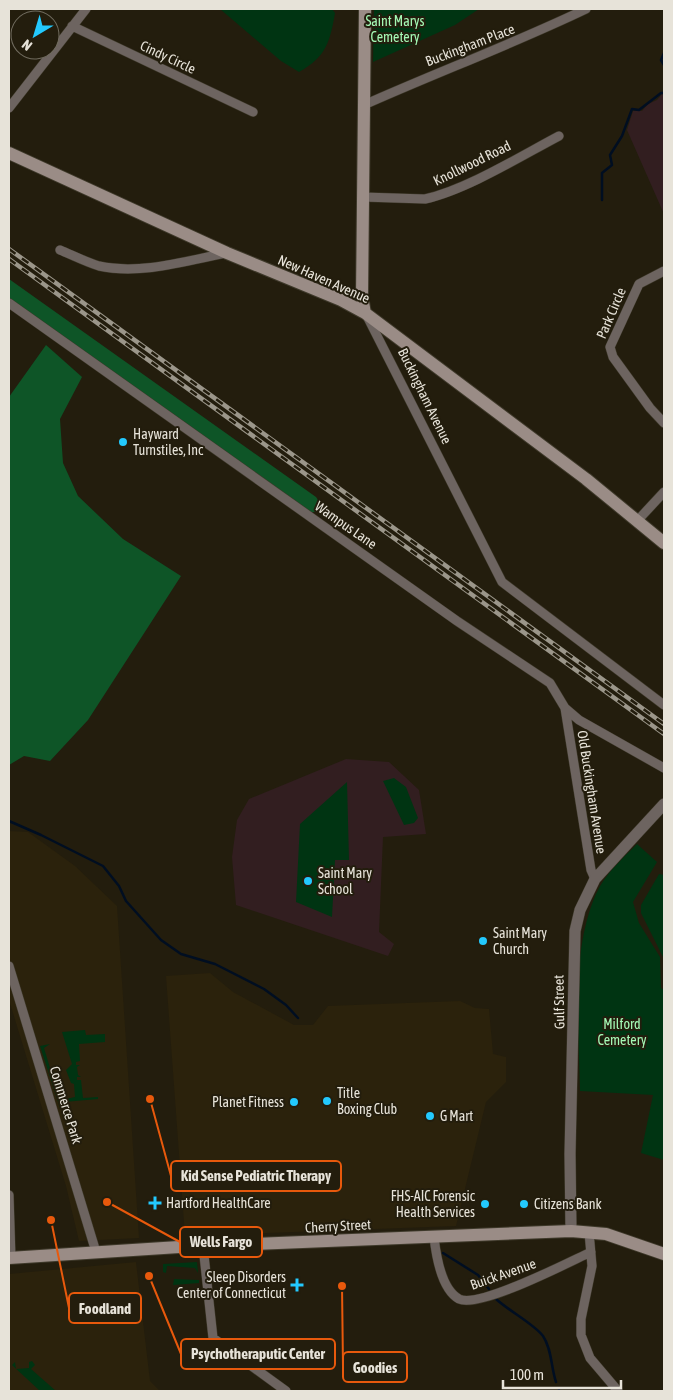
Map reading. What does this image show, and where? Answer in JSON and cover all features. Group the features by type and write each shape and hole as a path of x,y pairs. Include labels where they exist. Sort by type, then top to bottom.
{"main road":[{"name":"Buckingham Avenue","path":"365,9 362,301 365,312"},
{"name":"New Haven Avenue","path":"9,153 226,253 341,300 365,312 638,520 664,543"},
{"name":"Cherry Street","path":"10,1258 203,1246 571,1231 614,1236 664,1254"}],"street":[{"path":"9,108 86,9"},
{"name":"Buckingham Place","path":"364,106 428,77 526,38 586,9"},
{"name":"Cindy Circle","path":"72,26 253,112"},
{"name":"Knollwood Road","path":"363,197 425,199 434,197 466,184 559,136"},
{"path":"60,250 98,265 128,268 158,266 226,253"},
{"name":"Park Circle","path":"664,272 638,284 610,347 613,357 664,424"},
{"name":"Wampus Lane","path":"9,304 457,621 550,684 565,708 594,731 664,768"},
{"name":"Buckingham Avenue","path":"365,312 502,582 664,705"},
{"path":"638,520 664,492"},
{"name":"Old Buckingham Avenue","path":"565,708 591,870 595,879"},
{"name":"Gulf Street","path":"571,1231 570,1154 574,1073 574,947 580,910 595,879 664,804"},
{"name":"Commerce Park","path":"9,966 96,1252"},
{"path":"9,1195 10,1258"},
{"path":"589,1232 592,1266 582,1319 581,1335 590,1358 618,1391"},
{"name":"Buick Avenue","path":"434,1237 436,1257 442,1276 457,1297 462,1300 496,1294 544,1275 591,1252"},
{"path":"203,1246 213,1338 286,1391"}],"shaded area":[{"path":"662,94 664,95 664,214 627,130 633,111 642,111"},
{"name":"Saint Mary School","path":"346,759 389,762 419,790 426,834 383,837 379,932 394,944 388,956 236,905 232,857 237,820 249,799"},
{"path":"9,831 28,832 75,866 117,906 139,1238 79,1241 66,1186 9,1000"},
{"path":"210,973 233,992 294,1025 313,1025 328,1006 460,1001 475,1008 489,1009 493,1054 506,1057 506,1082 486,1102 456,1226 185,1236 166,976"},
{"path":"136,1262 150,1381 160,1391 9,1391 9,1274"}],"green space":[{"path":"220,9 332,9 335,13 329,40 325,48 315,61 299,72 281,61"},
{"name":"Saint Marys Cemetery","path":"374,9 479,9 455,25 373,62"},
{"path":"9,279 316,497 322,506 318,511 309,513 183,421 9,306"},
{"path":"46,345 82,377 60,419 63,463 78,496 123,539 181,576 88,720 50,761 24,756 9,765 9,397"},
{"path":"394,778 406,787 418,818 414,823 404,825 383,781"},
{"path":"347,782 349,860 335,860 332,917 296,902 300,824"},
{"name":"Milford Cemetery","path":"637,844 657,862 633,902 639,923 660,957 661,988 664,990 664,1160 641,1153 653,1095 580,1091 578,991 582,941 596,894 614,867"},
{"path":"659,874 664,875 664,959 641,913 641,905"},
{"path":"85,1030 86,1035 105,1034 105,1042 79,1044 80,1061 76,1062 76,1065 80,1065 77,1067 78,1075 81,1077 77,1077 77,1080 81,1080 83,1098 98,1097 98,1099 64,1102 63,1107 60,1108 40,1046 50,1044 44,1048 58,1094 65,1094 66,1099 75,1097 74,1084 71,1083 66,1070 72,1064 62,1032"},
{"path":"197,1262 198,1273 195,1268 167,1266 166,1273 163,1272 163,1264"},
{"path":"174,1279 199,1280 199,1283 173,1285"},
{"path":"32,1361 35,1365 31,1369 56,1391 40,1391 16,1369 29,1368 29,1362"}],"waterway":[{"path":"664,53 661,60 664,65"},
{"path":"602,200 602,173 612,165 610,155 622,136 632,109 639,110 661,93 664,93"},
{"path":"9,821 103,866 119,886 126,901 161,940 181,954 215,964 264,989 286,1005 298,1018"},
{"path":"443,1253 478,1275 489,1289"},
{"path":"496,1299 534,1327 543,1336 550,1353 556,1382"}],"railway":[{"path":"9,249 664,724"},
{"path":"9,259 664,734"}],"place":[{"name":"Hayward Turnstiles, Inc","path":"123,442"},
{"name":"Saint Mary School","path":"308,881"},
{"name":"Saint Mary Church","path":"483,941"},
{"name":"Kid Sense Pediatric Therapy","path":"150,1099"},
{"name":"Title Boxing Club","path":"327,1101"},
{"name":"Planet Fitness","path":"294,1102"},
{"name":"G Mart","path":"430,1116"},
{"name":"Wells Fargo","path":"107,1202"},
{"name":"Hartford HealthCare","path":"155,1203"},
{"name":"FHS-AIC Forensic Health Services","path":"485,1204"},
{"name":"Citizens Bank","path":"524,1204"},
{"name":"Foodland","path":"51,1220"},
{"name":"Psychotheraputic Center","path":"149,1276"},
{"name":"Sleep Disorders Center of Connecticut","path":"297,1285"},
{"name":"Goodies","path":"342,1286"}]}
